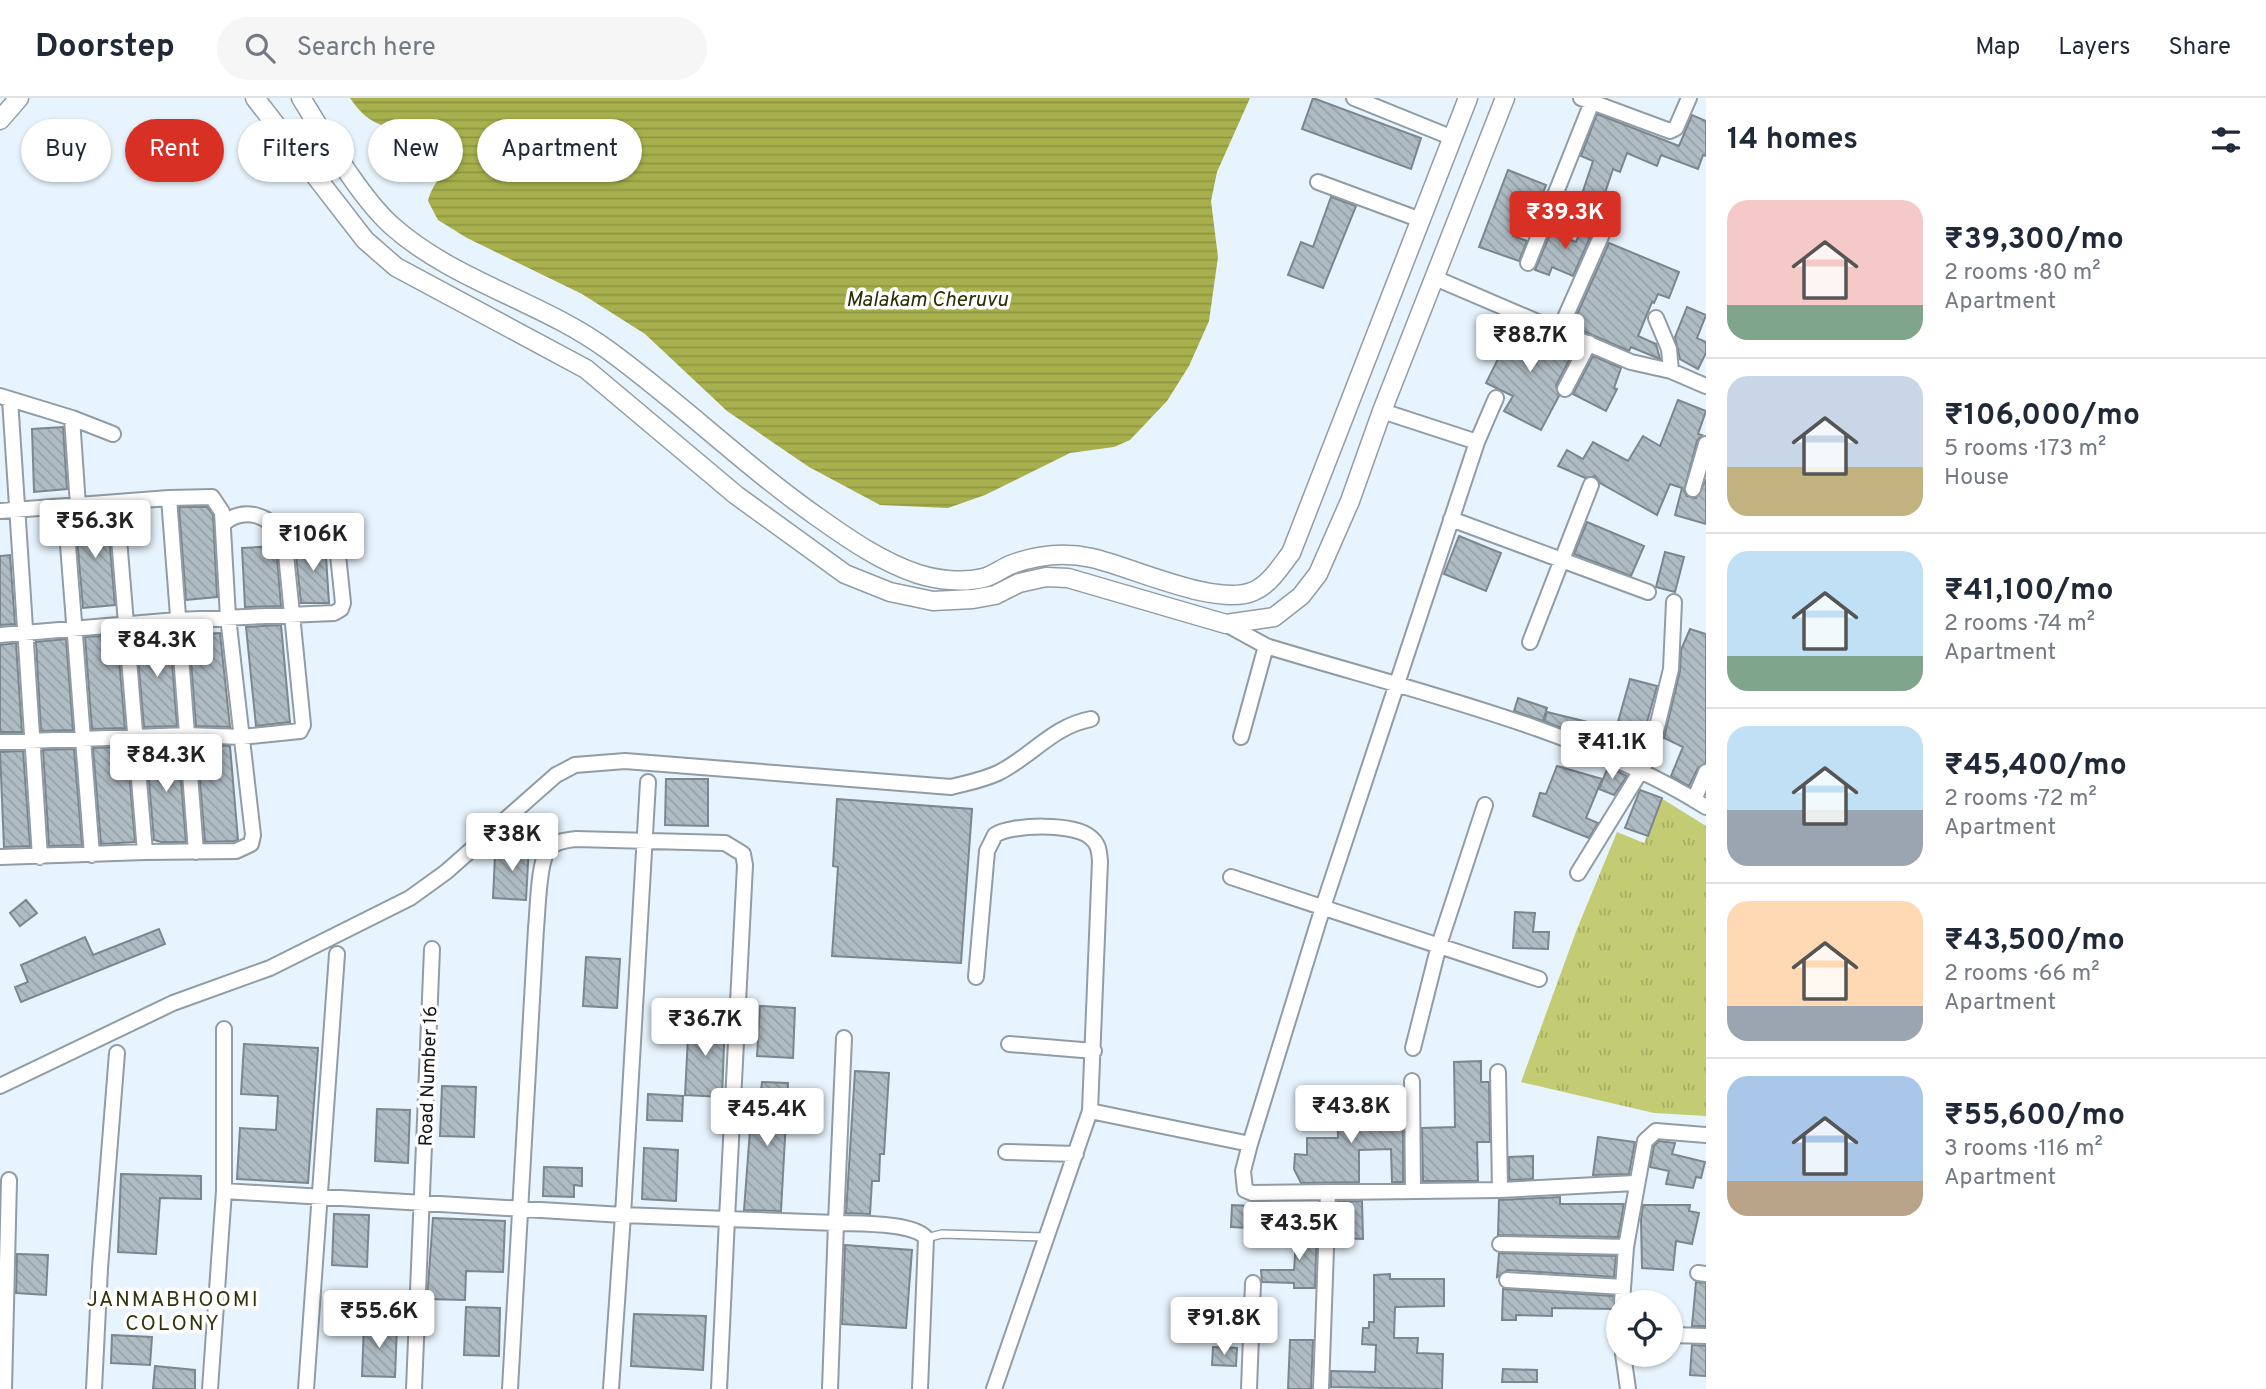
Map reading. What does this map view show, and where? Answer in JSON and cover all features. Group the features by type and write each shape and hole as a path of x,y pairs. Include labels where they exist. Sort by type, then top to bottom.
{"street":[{"path":"0,120 19,98"},
{"path":"255,98 365,240 396,267 437,292 586,369 736,495 845,574 891,592 933,601 995,595 1019,583 1046,577 1068,578 1226,624 1266,646 1520,724 1642,773 1700,804 1706,772"},
{"path":"301,98 344,165 390,224 444,263 542,311 608,350 787,496 858,545 919,575 952,580 984,578 1009,565 1040,556 1068,555 1092,558 1200,591 1237,597 1256,591 1270,579 1291,553 1468,98"},
{"path":"1353,98 1453,138"},
{"path":"1226,624 1274,617 1301,596 1318,575 1350,501 1382,411 1505,98"},
{"path":"1528,263 1587,100 1670,131 1676,128 1689,98"},
{"path":"1318,182 1421,220"},
{"path":"365,240 390,224"},
{"path":"1560,330 1603,232"},
{"path":"1435,278 1630,362 1671,371 1706,386"},
{"path":"1656,318 1669,349 1671,371"},
{"path":"1565,389 1589,343"},
{"path":"40,857 18,510 5,397 113,434"},
{"path":"1496,398 1477,442 1394,685 1323,907 1250,1144 1243,1171 1245,1190 1252,1193 1500,1190 1635,1183"},
{"path":"1382,411 1477,442"},
{"path":"72,418 71,506 75,629 92,855"},
{"path":"1693,489 1706,444"},
{"path":"1530,642 1591,485"},
{"path":"0,511 212,497 222,512 224,523 228,617 251,803 251,844 236,851 0,857"},
{"path":"169,498 196,852"},
{"path":"116,503 145,852"},
{"path":"0,742 296,734 303,725 290,616 284,534 273,522 253,514 232,516 224,523"},
{"path":"1451,519 1648,593"},
{"path":"0,635 177,620 334,613 341,609 338,555"},
{"path":"1068,555 1068,578"},
{"path":"950,600 952,580"},
{"path":"1578,873 1642,773 1655,738 1671,669 1674,603"},
{"path":"1241,737 1266,646"},
{"path":"0,1086 173,1003 270,968 410,898 446,872 556,775 575,765 625,761 951,787 999,772 1057,730 1091,719"},
{"path":"611,1389 648,782"},
{"path":"1413,1048 1439,945 1485,805"},
{"path":"976,977 987,850 995,835 1016,826 1075,830 1089,835 1098,846 1100,861 1090,1111 994,1389"},
{"path":"510,1389 536,928 545,858 548,849 560,841 725,843 743,854 746,865 719,1389"},
{"path":"1231,877 1539,979"},
{"name":"Road Number 16","path":"414,1389 432,950"},
{"path":"306,1389 337,954"},
{"path":"210,1389 224,1191 224,1029"},
{"path":"830,1389 844,1038"},
{"path":"1009,1044 1094,1051"},
{"path":"94,1389 100,1268 117,1053"},
{"path":"1498,1072 1500,1190"},
{"path":"1412,1081 1413,1191"},
{"path":"1090,1111 1250,1144"},
{"path":"1623,1290 1635,1183 1645,1141 1656,1131 1706,1135"},
{"path":"1006,1152 1076,1154"},
{"path":"4,1389 9,1180"},
{"path":"224,1191 520,1210 908,1228 922,1233 926,1238 920,1389"},
{"path":"1321,1389 1328,1193"},
{"path":"1500,1244 1626,1247"},
{"path":"1507,1280 1623,1287"},
{"path":"1249,1389 1254,1283"},
{"path":"1683,1335 1706,1336"},
{"path":"1625,1367 1628,1389"}],"lane":[{"path":"926,1238 942,1234 1034,1234 1047,1237"}],"green space":[{"path":"1661,798 1706,826 1706,1116 1654,1113 1521,1082 1577,929 1617,832 1644,843"}],"water":[{"name":"Malakam Cheruvu","path":"350,98 1250,98 1217,172 1211,201 1218,257 1209,321 1189,366 1167,401 1130,440 1114,447 1070,453 985,495 948,508 880,505 809,467 727,411 645,334 582,294 467,238 438,220 428,201 436,182 463,182 463,119 371,119"}],"building":[{"path":"1313,98 1421,138 1411,169 1302,129"},
{"path":"1597,114 1679,146 1692,115 1706,121 1706,156 1703,155 1698,169 1661,155 1657,166 1627,153 1620,172 1613,169 1598,214 1578,206 1593,161 1581,156"},
{"path":"1508,170 1546,185 1537,208 1526,203 1513,236 1527,241 1519,261 1479,247"},
{"path":"1331,197 1356,206 1323,288 1288,275 1301,242 1313,247"},
{"path":"1586,218 1600,223 1594,228 1573,276 1552,267 1549,275 1535,270 1551,232 1576,242"},
{"path":"1609,243 1679,272 1669,298 1658,294 1654,303 1652,302 1638,336 1656,344 1660,359 1631,347 1629,351 1572,326"},
{"path":"1687,307 1706,315 1697,338 1706,342 1706,353 1698,369 1680,359 1675,337"},
{"path":"1516,323 1575,349 1556,385 1559,396 1541,430 1504,411 1513,396 1486,383"},
{"path":"1593,356 1621,368 1614,388 1617,389 1606,411 1573,394"},
{"path":"1678,400 1706,411 1698,434 1702,435 1697,441 1684,491 1687,496 1696,498 1706,480 1706,524 1675,515 1682,488 1670,484 1657,515 1600,483 1595,476 1585,478 1558,466 1567,450 1583,459 1593,442 1628,461 1643,436 1660,446"},
{"path":"63,427 67,489 34,492 32,429"},
{"path":"179,507 207,507 213,515 217,597 186,600"},
{"path":"107,512 115,605 83,608 75,515"},
{"path":"1587,522 1644,546 1631,576 1574,554"},
{"path":"1459,536 1501,553 1486,591 1444,574"},
{"path":"325,541 329,603 301,603 295,545"},
{"path":"276,546 281,606 245,607 242,548"},
{"path":"1665,552 1684,557 1675,592 1656,587"},
{"path":"10,555 15,624 0,625 0,556"},
{"path":"281,625 290,722 256,726 246,627"},
{"path":"1690,629 1706,634 1706,763 1698,768 1689,786 1671,776 1683,747 1664,738 1680,671 1681,650"},
{"path":"166,631 167,637 170,637 177,726 144,727 136,633"},
{"path":"220,633 230,727 196,726 189,635"},
{"path":"117,635 125,728 92,729 85,637"},
{"path":"66,639 73,730 41,731 36,642"},
{"path":"16,643 22,732 0,732 0,645"},
{"path":"1630,679 1657,686 1637,759 1544,721 1547,712 1616,729"},
{"path":"1518,698 1547,708 1543,721 1514,711"},
{"path":"178,745 186,842 161,842 154,840 146,746"},
{"path":"197,745 230,746 238,840 205,842"},
{"path":"127,747 135,842 101,844 93,748"},
{"path":"74,749 82,845 49,846 43,750"},
{"path":"23,751 30,846 4,847 0,752"},
{"path":"1557,766 1602,779 1586,818 1598,823 1589,838 1533,816 1540,793 1546,794"},
{"path":"1608,767 1627,776 1614,795 1599,789"},
{"path":"666,779 708,779 708,826 665,825"},
{"path":"1640,790 1662,798 1648,836 1625,828"},
{"path":"837,799 972,809 961,963 832,956 838,867 833,866"},
{"path":"504,845 529,846 526,900 493,898 495,856 504,856"},
{"path":"26,900 37,913 20,926 10,913"},
{"path":"1515,912 1535,913 1533,932 1549,932 1548,949 1513,948"},
{"path":"159,929 165,944 21,1002 15,987 28,982 21,965 85,937 93,955"},
{"path":"586,957 620,959 617,1008 583,1006"},
{"path":"760,1006 795,1008 793,1058 757,1056"},
{"path":"689,1018 725,1020 722,1097 685,1095"},
{"path":"244,1044 318,1048 308,1183 237,1179 240,1128 276,1130 278,1096 241,1094"},
{"path":"1481,1061 1481,1082 1489,1082 1490,1142 1477,1142 1478,1181 1423,1181 1422,1128 1455,1127 1454,1062"},
{"path":"855,1071 889,1073 884,1154 880,1154 879,1181 872,1181 870,1214 846,1213"},
{"path":"762,1082 788,1083 781,1211 744,1210 753,1090 761,1091"},
{"path":"442,1086 476,1087 474,1137 440,1136"},
{"path":"648,1094 683,1096 682,1121 647,1120"},
{"path":"1370,1095 1372,1122 1403,1122 1403,1182 1392,1182 1391,1149 1359,1150 1359,1182 1301,1183 1294,1169 1295,1154 1307,1155 1307,1138 1338,1138 1337,1097"},
{"path":"377,1109 410,1110 408,1163 375,1161"},
{"path":"1598,1137 1635,1142 1629,1174 1593,1175"},
{"path":"1659,1141 1675,1143 1672,1154 1705,1162 1701,1178 1696,1177 1693,1188 1666,1184 1669,1171 1650,1167 1654,1146"},
{"path":"644,1148 678,1150 676,1201 642,1199"},
{"path":"1533,1156 1533,1179 1509,1180 1509,1157"},
{"path":"544,1167 582,1168 582,1186 574,1185 574,1197 543,1196"},
{"path":"121,1174 201,1176 201,1199 160,1198 156,1254 118,1252"},
{"path":"1560,1197 1560,1204 1624,1204 1618,1237 1498,1235 1499,1200"},
{"path":"1362,1201 1363,1239 1338,1238 1338,1202"},
{"path":"1232,1205 1251,1206 1250,1228 1231,1227"},
{"path":"1643,1205 1690,1205 1689,1211 1699,1213 1692,1244 1676,1241 1673,1270 1642,1268"},
{"path":"334,1214 369,1215 367,1267 332,1265"},
{"path":"433,1218 505,1221 503,1272 466,1271 465,1300 427,1299"},
{"path":"1297,1227 1317,1227 1315,1288 1294,1288 1294,1283 1262,1282 1261,1270 1294,1270"},
{"path":"845,1245 912,1250 906,1328 842,1324"},
{"path":"1499,1253 1616,1256 1614,1277 1508,1270 1497,1277"},
{"path":"17,1254 48,1255 46,1295 16,1293"},
{"path":"1390,1274 1390,1279 1444,1279 1444,1306 1395,1307 1394,1338 1418,1338 1417,1353 1443,1354 1442,1389 1331,1387 1331,1371 1375,1372 1376,1345 1362,1344 1363,1328 1369,1328 1369,1322 1374,1322 1374,1275"},
{"path":"1696,1282 1706,1283 1706,1326 1692,1326"},
{"path":"1503,1289 1606,1296 1606,1309 1552,1308 1552,1316 1516,1315 1516,1320 1502,1320"},
{"path":"466,1307 500,1308 499,1356 464,1355"},
{"path":"634,1314 706,1316 703,1370 631,1366"},
{"path":"1187,1316 1214,1316 1214,1331 1187,1330"},
{"path":"364,1324 397,1325 395,1377 362,1376"},
{"path":"112,1335 152,1337 150,1365 111,1363"},
{"path":"1290,1340 1313,1340 1311,1389 1288,1389"},
{"path":"1692,1345 1706,1346 1706,1376 1690,1375"},
{"path":"1213,1347 1237,1348 1236,1366 1212,1365"},
{"path":"155,1366 195,1370 195,1389 153,1389"},
{"path":"1503,1369 1537,1370 1537,1382 1502,1382"}],"district":[{"name":"JANMABHOOMI COLONY","path":"173,1311"}]}
